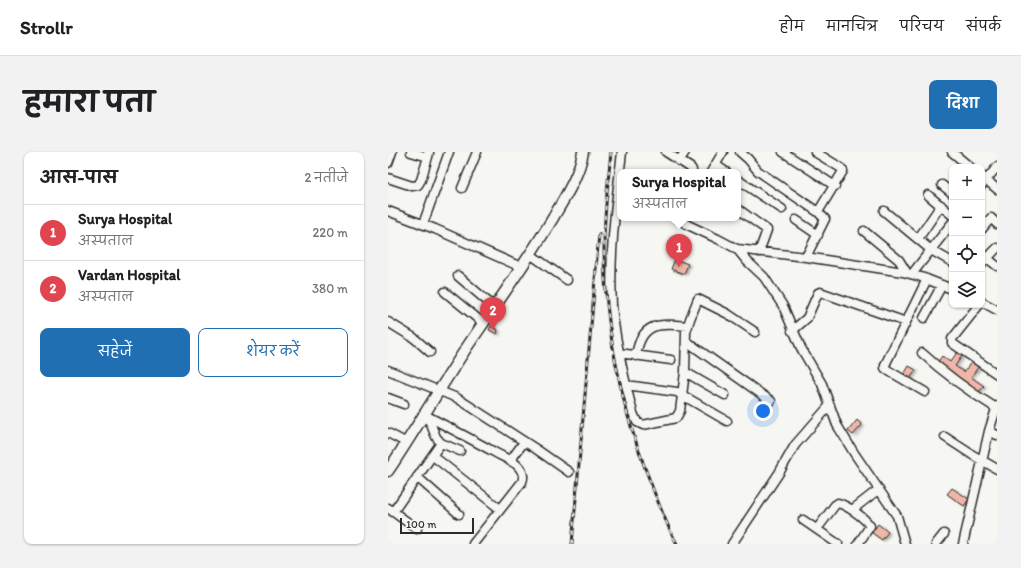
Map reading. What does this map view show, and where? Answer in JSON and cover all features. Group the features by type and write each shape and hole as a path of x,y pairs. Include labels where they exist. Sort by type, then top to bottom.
{"main road":[{"path":"388,471 426,414 439,390 530,254 569,190 578,170 583,152"}],"street":[{"path":"388,163 392,152"},
{"path":"388,178 412,186 418,185 429,154 411,152"},
{"path":"423,224 448,152"},
{"path":"462,188 477,152"},
{"path":"621,169 622,152"},
{"path":"666,152 692,169"},
{"path":"679,161 684,152"},
{"path":"714,168 724,152"},
{"path":"740,152 758,171 818,212 825,219 806,257"},
{"path":"783,152 835,186"},
{"path":"814,152 843,170 841,177 818,212"},
{"path":"952,152 966,164"},
{"path":"985,179 997,167"},
{"path":"741,182 782,209"},
{"path":"985,182 997,189"},
{"path":"942,185 949,191"},
{"path":"928,195 949,212"},
{"path":"617,199 614,214 612,305 619,353 633,413 637,422 643,424 676,418 680,411 685,372 688,326 698,300 728,314 755,332"},
{"path":"918,239 941,205"},
{"path":"388,211 423,224 521,267"},
{"path":"741,211 767,230 759,252"},
{"path":"884,211 931,250 949,260"},
{"path":"985,225 991,218 997,224"},
{"path":"796,220 818,235"},
{"path":"682,221 737,249 806,257 909,274 949,288"},
{"path":"909,274 931,250 949,227"},
{"path":"864,231 899,260 909,274"},
{"path":"985,258 997,248"},
{"path":"737,249 764,277 783,306 792,330 809,364 822,384 837,425 897,516 905,544"},
{"path":"530,254 567,280"},
{"path":"985,260 997,266"},
{"path":"458,276 494,307"},
{"path":"926,392 885,368 885,365 927,279"},
{"path":"924,318 942,285"},
{"path":"445,292 483,324"},
{"path":"792,330 807,318 820,292 906,322"},
{"path":"985,304 997,310"},
{"path":"977,308 952,339 952,343 997,374"},
{"path":"388,322 414,338 430,352"},
{"path":"636,356 641,338 653,326 671,324 688,326"},
{"path":"686,341 771,401"},
{"path":"619,353 671,360"},
{"path":"922,353 939,369 996,409 989,431 963,544"},
{"path":"388,372 457,398 569,472"},
{"path":"685,372 725,395"},
{"path":"626,384 677,392 726,421"},
{"path":"388,398 404,404"},
{"path":"732,544 780,472 795,445 830,405"},
{"path":"426,414 436,437 441,443 460,451"},
{"path":"426,414 510,461 518,466 523,473 524,477 522,482 473,544"},
{"path":"989,431 997,435"},
{"path":"388,433 407,443"},
{"path":"945,437 997,469"},
{"path":"510,461 524,442"},
{"path":"417,529 391,510 433,456 441,443"},
{"path":"433,456 500,509"},
{"path":"417,477 459,514"},
{"path":"852,510 879,489"},
{"path":"817,530 838,502 852,510 870,526 858,544"},
{"path":"803,520 835,543"},
{"path":"936,544 944,534"}],"building":[{"path":"675,259 688,264 684,274 671,269"},
{"path":"491,326 498,330 497,334 489,330"},
{"path":"959,350 964,353 955,366 964,372 972,361 979,366 971,377 984,386 978,393 937,363 942,356 950,362"},
{"path":"909,366 916,370 909,380 903,376"},
{"path":"857,420 862,425 853,435 848,431"},
{"path":"952,488 969,499 964,506 947,494"},
{"path":"878,524 888,532 882,540 872,533"}],"railway":[{"path":"611,152 605,210 604,266 607,306 616,366 634,437 660,507 677,544"},
{"path":"572,544 599,234"}],"place":[{"name":"Surya Hospital","path":"679,267"},
{"name":"Vardan Hospital","path":"493,330"}]}
